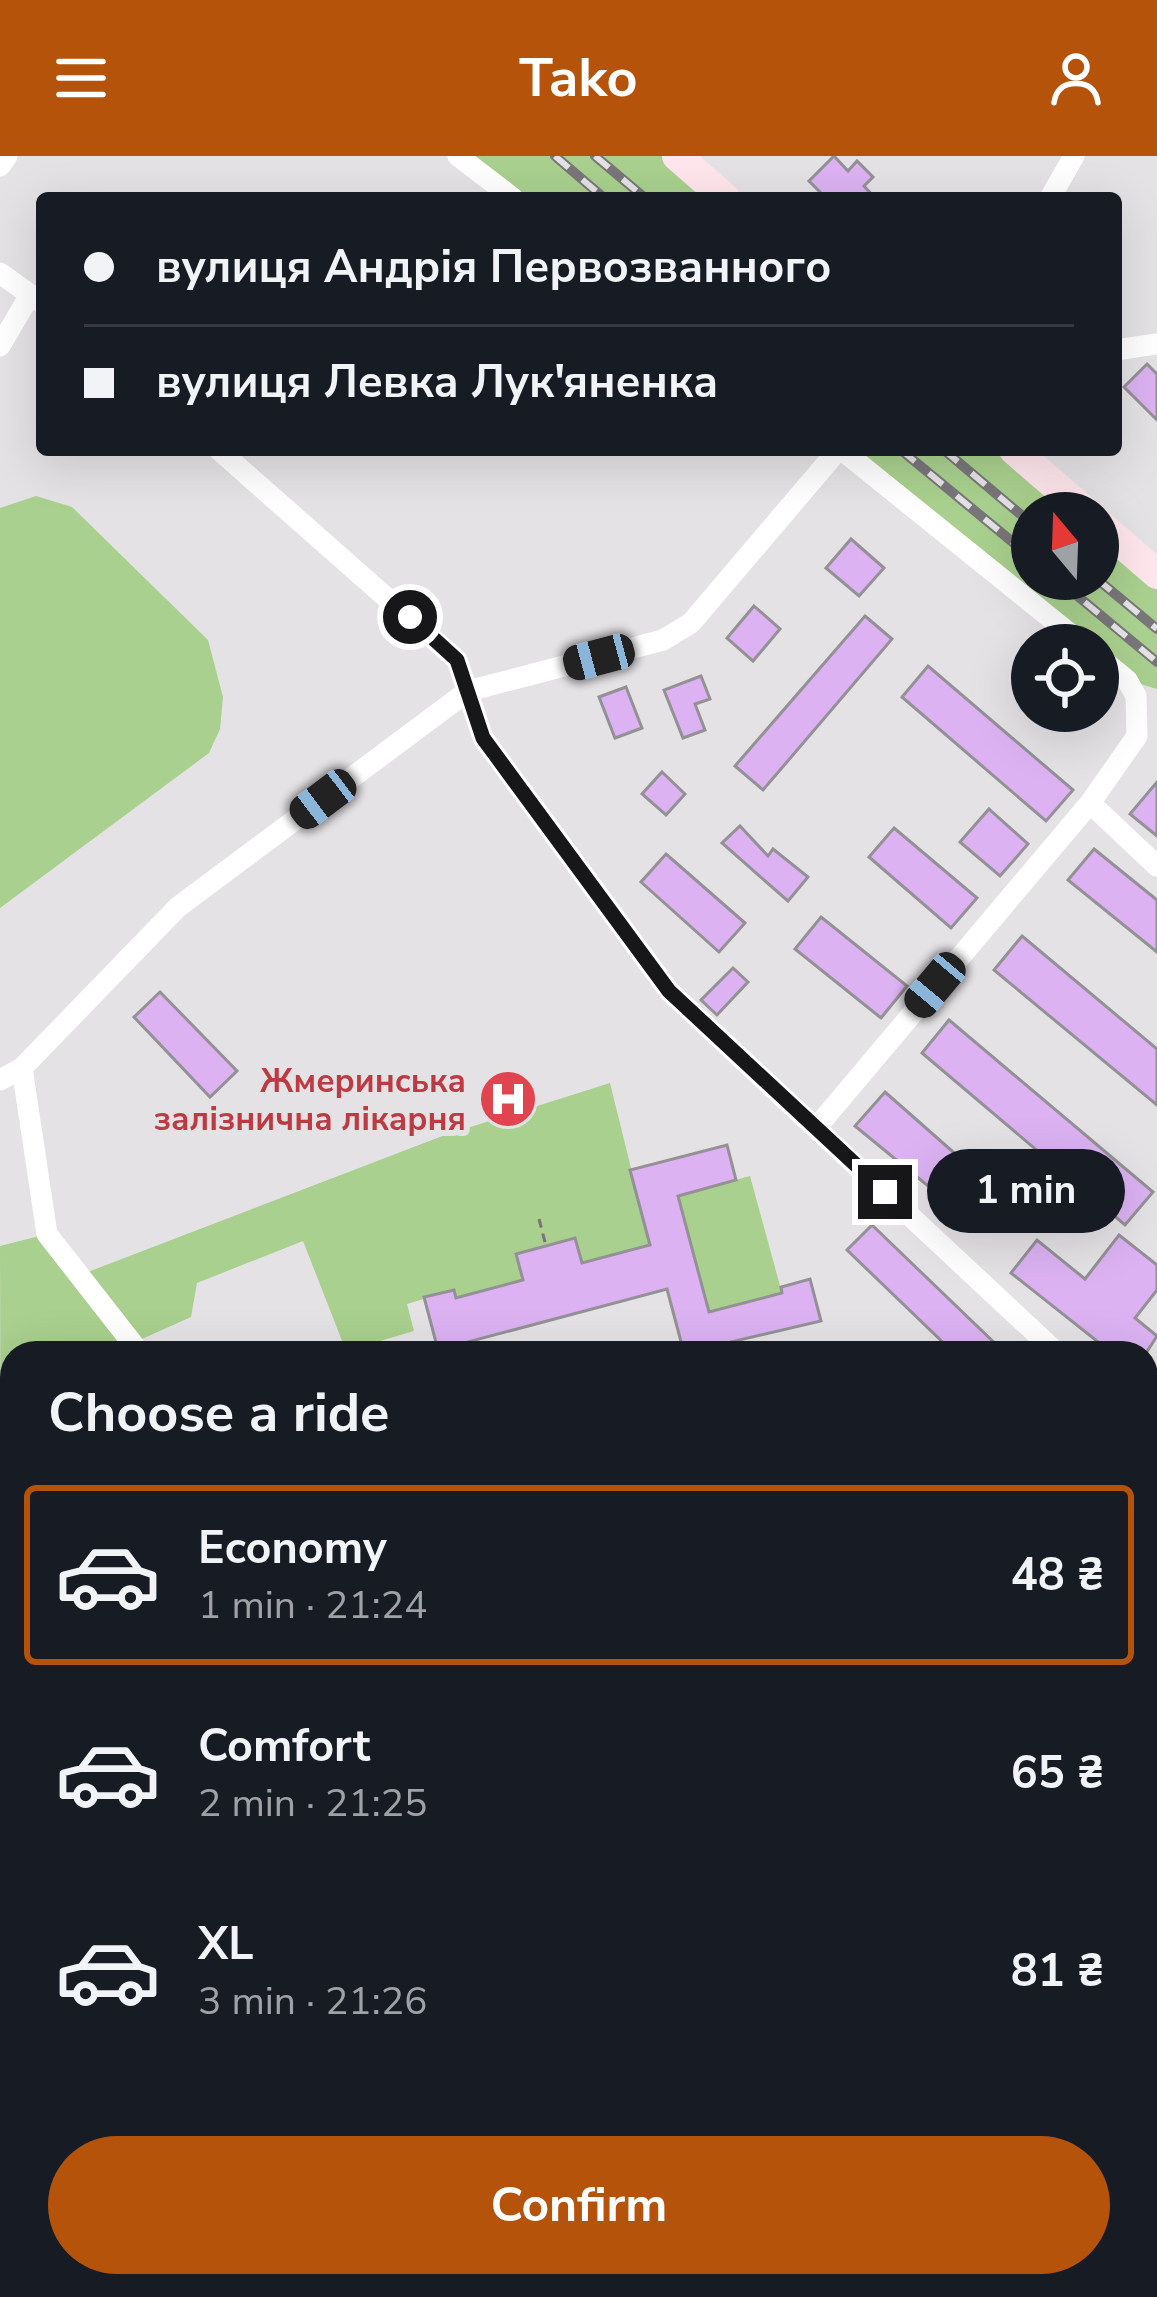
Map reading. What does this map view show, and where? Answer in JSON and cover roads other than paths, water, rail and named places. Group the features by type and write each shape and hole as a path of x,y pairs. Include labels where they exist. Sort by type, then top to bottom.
{"main road":[{"path":"677,156 718,192"},
{"path":"1021,456 1063,492"},
{"path":"1119,541 1157,574"}],"street":[{"path":"0,166 7,156"},
{"path":"458,156 505,192"},
{"path":"1053,192 1074,156"},
{"path":"0,273 36,299 0,346"},
{"path":"1122,349 1157,344"},
{"path":"226,456 450,652 463,669 477,728 490,750 669,991 1044,1341"},
{"path":"0,1080 22,1068 178,907 468,691 679,632 702,612 835,456"},
{"path":"848,456 1058,624"},
{"path":"816,1128 1090,803 1137,736 1140,717 1127,680 1119,673"},
{"path":"1090,803 1157,866"},
{"path":"22,1068 47,1234 131,1341"}],"railway":[{"path":"555,156 597,192"},
{"path":"595,156 638,192"},
{"path":"908,456 1011,541"},
{"path":"951,456 1011,506"},
{"path":"1119,597 1157,629"},
{"path":"1082,600 1157,662"}],"place":[{"name":"Жмеринська залізнична лікарня","path":"508,1099"}]}
